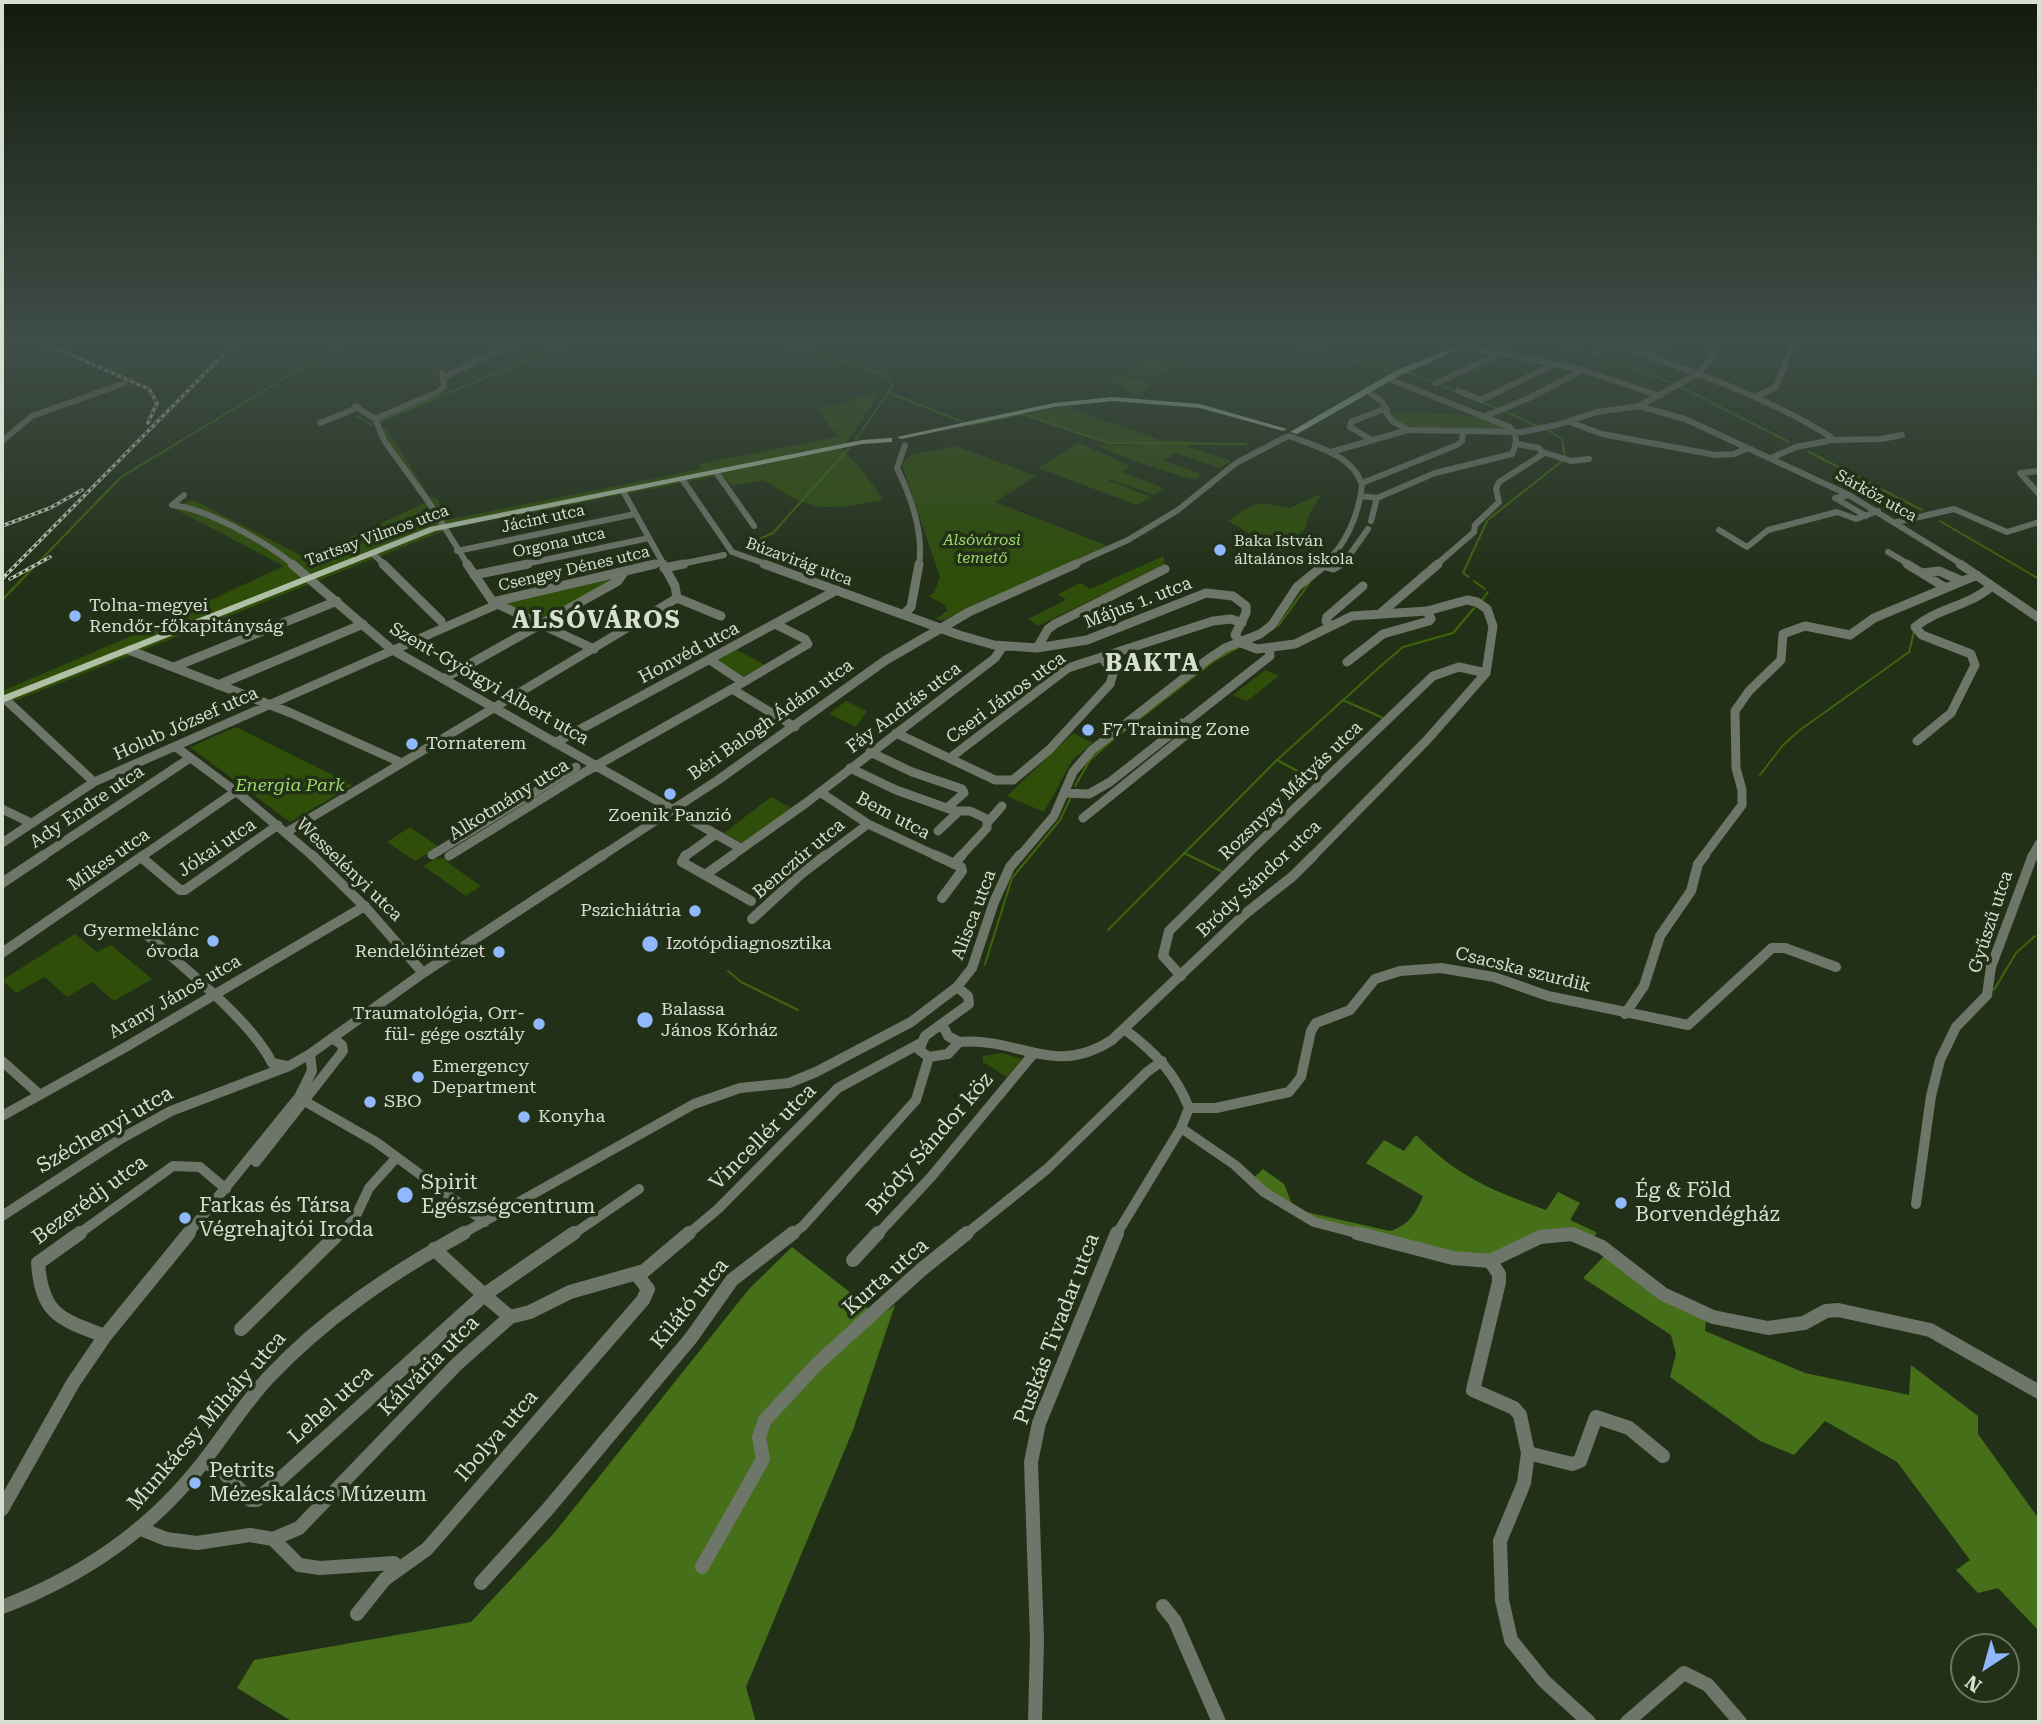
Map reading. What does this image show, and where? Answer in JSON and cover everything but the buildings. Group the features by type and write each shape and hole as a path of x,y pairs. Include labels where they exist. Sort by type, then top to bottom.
{"main road":[{"path":"862,442 895,438 974,420"},
{"path":"1253,420 1286,433 1314,420"},
{"name":"Tartsay Vilmos utca","path":"3,700 441,527 862,442"}],"street":[{"path":"2,441 27,420"},
{"path":"320,423 326,420"},
{"path":"376,420 385,442 428,501 441,527 496,603 594,649"},
{"path":"1356,420 1349,424 1373,440"},
{"path":"1392,420 1408,430"},
{"path":"1361,496 1377,498 1435,473 1512,454 1517,444 1515,433 1510,427 1496,420"},
{"path":"1331,452 1408,430 1515,433 1574,420"},
{"name":"Sárköz utca","path":"1688,420 1878,511 2039,618"},
{"path":"1806,420 1829,434 1829,440"},
{"path":"1570,422 1602,434 1716,455 1734,454 1748,448"},
{"path":"1286,433 1331,452 1354,469 1362,483 1457,445 1462,441 1463,431"},
{"name":"Béri Balogh Ádám utca","path":"310,1054 423,973 795,727 886,660 941,627 1128,540 1182,507 1236,463 1270,446 1286,433"},
{"path":"1771,458 1796,447 1829,440 1886,439 1902,435"},
{"path":"895,438 897,468 907,489 922,546 911,607 904,614"},
{"path":"1517,444 1533,446 1571,461 1589,459"},
{"path":"1381,613 1474,531 1475,525 1499,502 1496,489 1499,482 1540,457 1543,452"},
{"path":"2039,471 2020,473 2039,494"},
{"path":"716,472 754,526"},
{"name":"Búzavirág utca","path":"682,479 729,551 941,627"},
{"name":"Alisca utca","path":"957,987 972,968 994,902 1010,867 1054,816 1073,772 1094,748 1207,660 1272,625 1297,587 1342,547 1361,496 1362,483"},
{"path":"623,491 675,586 677,598"},
{"name":"Szent-Györgyi Albert utca","path":"184,495 172,505 192,507 276,550 391,649 743,849"},
{"path":"1849,495 1835,498 1866,516"},
{"path":"1323,565 1333,568 1346,560 1369,525 1377,498"},
{"path":"1898,523 1954,509 2007,533 2039,522"},
{"path":"1719,530 1747,547 1773,528 1837,512 1856,519 1878,511"},
{"name":"Jácint utca","path":"457,551 635,514"},
{"name":"Orgona utca","path":"474,575 649,538"},
{"path":"1888,552 1946,588"},
{"path":"372,553 441,621"},
{"name":"Csengey Dénes utca","path":"391,649 496,603 625,571 724,555"},
{"name":"Május 1. utca","path":"1037,648 1048,629 1055,624 1116,596 1127,587 1165,569"},
{"path":"1922,573 1939,570 1962,581"},
{"path":"443,679 618,581 625,571"},
{"path":"1836,967 1785,948 1772,948 1688,1025 1625,1014 1644,986 1660,936 1691,891 1698,864 1742,806 1742,790 1736,768 1735,711 1749,691 1782,660 1781,638 1786,631 1812,626 1850,635 1874,618 1977,576"},
{"path":"1331,625 1326,621 1327,617 1363,586"},
{"path":"1916,741 1951,713 1975,665 1971,654 1922,635 1915,627 1992,586"},
{"name":"Honvéd utca","path":"555,743 837,590"},
{"name":"Május 1. utca","path":"941,627 968,638 1003,646 1037,648 1087,640 1206,593 1224,593 1243,601 1247,613 1234,635 1241,642"},
{"path":"677,598 721,616"},
{"path":"287,832 677,598"},
{"path":"1241,642 1254,648 1269,649 1301,642 1352,616 1427,611 1467,600 1483,606 1493,626 1486,673"},
{"path":"174,667 337,601"},
{"path":"1347,662 1383,634 1429,621 1431,619 1427,611"},
{"name":"Cseri János utca","path":"950,758 1068,668 1213,621 1231,619 1242,623"},
{"path":"218,685 363,624"},
{"path":"710,660 743,682 808,643 775,624"},
{"name":"Fáy András utca","path":"705,875 820,792 995,658 1003,646"},
{"name":"Holub József utca","path":"2,843 94,782 391,649"},
{"path":"1064,793 1080,795 1095,792 1270,656 1269,649"},
{"path":"129,650 270,705 402,763"},
{"path":"896,733 995,780 1016,778 1049,750 1107,687 1113,674 1102,657"},
{"name":"Rozsnyay Mátyás utca","path":"1181,976 1163,956 1169,931 1183,915 1433,676 1456,667 1477,668 1486,673"},
{"name":"Bródy Sándor utca","path":"960,1042 997,1042 1056,1059 1087,1056 1124,1029 1245,914 1293,876 1427,740 1486,673"},
{"name":"Alkotmány utca","path":"432,855 580,770 598,766 743,682"},
{"path":"732,689 795,727"},
{"path":"3,700 94,782"},
{"path":"1083,818 1192,730 1182,723"},
{"name":"Wesselényi utca","path":"176,747 287,832 365,906 423,973"},
{"path":"870,752 912,772 962,789 964,793 951,810 956,814 938,831"},
{"name":"Ady Endre utca","path":"2,883 190,758"},
{"name":"Bem utca","path":"850,768 896,790 951,810 970,811 987,819 987,823"},
{"name":"Alkotmány utca","path":"449,856 580,770"},
{"name":"Mikes utca","path":"2,953 235,792"},
{"name":"Bem utca","path":"820,792 867,824 954,864"},
{"path":"942,898 962,871 961,867 954,864 987,828 987,823 1002,806"},
{"path":"2,809 31,823"},
{"name":"Benczúr utca","path":"752,919 801,874 867,824"},
{"name":"Jókai utca","path":"141,857 180,890 185,890 278,825"},
{"path":"716,834 682,858 682,862 751,901"},
{"name":"Gyűszű utca","path":"1916,1204 1928,1100 1945,1041 1968,1011 1987,995 1991,967 2039,844"},
{"name":"Arany János utca","path":"2,1116 365,906"},
{"path":"145,933 214,995 265,1048 270,1060 281,1066 289,1066"},
{"name":"Csacska szurdik","path":"1189,1108 1216,1108 1289,1092 1301,1077 1311,1031 1316,1023 1350,1010 1375,979 1386,974 1441,968 1494,977 1548,996 1625,1014"},
{"name":"Vincellér utca","path":"640,1273 718,1209 838,1088 919,1044 970,1004 968,996 957,987"},
{"name":"Munkácsy Mihály utca","path":"2,1607 43,1593 82,1572 141,1529 186,1484 265,1381 301,1346 372,1288 694,1104 740,1088 789,1083 816,1072 911,1022 957,987"},
{"path":"919,1044 919,1050 929,1057 948,1054 960,1042 948,1036 942,1024"},
{"path":"1124,1029 1150,1048 1176,1078 1189,1108"},
{"path":"216,1201 230,1193 306,1102 343,1051 341,1042 331,1038"},
{"name":"Bródy Sándor köz","path":"853,1260 931,1177 1034,1053"},
{"path":"2,1510 73,1383 105,1336 299,1097 312,1074 314,1062 310,1054"},
{"name":"Széchenyi utca","path":"2,1216 122,1138 191,1102 289,1066 310,1054"},
{"name":"Kilátó utca","path":"481,1583 547,1510 691,1338 732,1280 803,1226 916,1100 929,1057"},
{"path":"251,1080 270,1060"},
{"path":"2,1061 40,1095"},
{"name":"Kurta utca","path":"702,1567 763,1459 759,1437 765,1420 818,1363 930,1262 1047,1169 1147,1072 1162,1061"},
{"path":"306,1102 356,1127 439,1192 485,1222"},
{"name":"Puskás Tivadar utca","path":"1035,1722 1037,1640 1031,1462 1039,1423 1113,1242 1181,1128 1189,1108"},
{"path":"1181,1128 1235,1165 1264,1192 1314,1222 1453,1258 1490,1261 1540,1237 1572,1234 1594,1242 1614,1255 1663,1294 1713,1317 1742,1325 1768,1328 1804,1323 1826,1311 1838,1310 1916,1325 1946,1338 2039,1392"},
{"path":"241,1329 355,1218 369,1188 397,1158"},
{"name":"Bezerédj utca","path":"105,1336 50,1311 38,1288 38,1264 173,1166 200,1167 226,1189"},
{"path":"484,1295 639,1189"},
{"path":"435,1250 510,1317"},
{"path":"1490,1261 1499,1274 1499,1282 1473,1390 1514,1408 1520,1415 1528,1453 1524,1483 1500,1541 1502,1600 1507,1626 1511,1640 1544,1681 1589,1722"},
{"name":"Kálvária utca","path":"273,1539 299,1528 457,1364 510,1317 530,1312 570,1292 640,1273"},
{"name":"Ibolya utca","path":"357,1614 385,1579 428,1549 643,1300 648,1289 640,1273"},
{"name":"Lehel utca","path":"204,1461 223,1472 250,1500 257,1500 484,1295"},
{"path":"1528,1453 1572,1464 1580,1461 1595,1417 1629,1428 1662,1456"},
{"path":"141,1529 166,1539 197,1542 250,1535 273,1539 299,1565 320,1568 394,1563"},
{"path":"1163,1606 1175,1621 1219,1722"},
{"path":"1627,1722 1684,1673 1692,1674 1712,1690 1740,1722"}],"green space":[{"path":"826,420 861,420 842,450 861,468 883,500 847,506 820,506 796,499 764,480 733,486 722,475 451,528 2,706 2,691 148,629 284,566 173,508 193,500 306,558 425,503 376,431 385,426 429,496 437,499 447,520 701,469 698,464 838,437"},
{"path":"1041,420 1105,420 1161,440 1201,442 1186,446 1231,461 1220,468 1175,453 1163,460 1201,474 1195,480 1139,463 1097,446 1146,444 1107,442"},
{"path":"1394,420 1487,420 1508,432 1402,426"},
{"path":"1079,443 1130,466 1122,472 1164,488 1154,495 1107,480 1151,497 1137,505 1038,468"},
{"name":"Alsóvárosi temető","path":"956,446 1036,476 995,502 1108,546 944,620 936,619 948,610 945,608 947,606 928,596 934,593 940,577 902,464 911,455"},
{"path":"1321,495 1309,515 1305,529 1280,551 1228,521 1257,504 1290,508"},
{"path":"1164,556 1165,569 1107,600 1100,596 1038,626 1028,619 1066,600 1058,594 1081,583 1090,589"},
{"path":"622,576 544,621 501,602"},
{"path":"735,649 765,665 742,677 715,660"},
{"path":"1265,670 1279,676 1247,701 1233,695"},
{"path":"846,701 867,711 856,727 829,714"},
{"name":"Energia Park","path":"236,727 352,786 290,822 190,747"},
{"path":"1073,733 1093,743 1073,759 1044,812 1007,796"},
{"path":"771,797 792,808 742,843 724,833"},
{"path":"410,827 439,847 415,861 387,842"},
{"path":"435,859 450,860 447,862 481,886 466,896 423,866"},
{"path":"75,934 97,952 111,945 152,979 114,1001 92,982 67,997 45,977 16,993 2,980"},
{"path":"1001,1053 1022,1059 1007,1077 983,1062 983,1056"},
{"path":"1416,1135 1461,1172 1508,1195 1546,1210 1558,1192 1580,1203 1570,1220 1596,1232 1594,1242 1572,1234 1490,1261 1314,1222 1251,1180 1263,1169 1284,1184 1292,1204 1306,1212 1390,1231 1411,1218 1423,1196 1366,1163 1384,1140 1404,1151"},
{"path":"792,1247 856,1297 877,1318 895,1305 853,1430 746,1687 756,1722 293,1722 237,1688 254,1660 471,1622 555,1532 749,1289"},
{"path":"1605,1255 1653,1292 1706,1320 1705,1331 1805,1373 1909,1395 1911,1365 1978,1416 1978,1434 2039,1519 2039,1631 1998,1588 1978,1593 1956,1570 1970,1560 1897,1462 1825,1421 1794,1455 1760,1441 1670,1377 1676,1354 1671,1335 1583,1278"}],"waterway":[{"path":"2,600 121,477 215,420"},
{"path":"364,420 372,425"},
{"path":"856,439 869,420"},
{"path":"959,420 966,423"},
{"path":"971,425 992,420"},
{"path":"1041,420 1108,443 1246,444"},
{"path":"1525,420 1537,426"},
{"path":"1747,420 1789,442"},
{"path":"1548,430 1562,439 1565,457"},
{"path":"743,546 773,533 849,448"},
{"path":"1809,452 1922,510"},
{"path":"1489,519 1562,461"},
{"path":"1469,577 1463,573 1487,521"},
{"path":"1940,521 2039,579"},
{"path":"1474,581 1485,589"},
{"path":"1278,626 1310,582"},
{"path":"1482,600 1488,592"},
{"path":"1343,700 1403,647 1453,633 1475,607"},
{"path":"1760,775 1783,745 1800,730 1909,652 1914,632"},
{"path":"1075,786 1090,760 1110,742 1215,660 1239,647"},
{"path":"1277,760 1343,700"},
{"path":"1343,700 1383,718"},
{"path":"1184,853 1277,760"},
{"path":"1277,760 1316,781"},
{"path":"985,964 1012,878 1060,820 1070,799"},
{"path":"1108,930 1184,853"},
{"path":"1184,853 1221,871"},
{"path":"1994,990 2016,953 2035,936"},
{"path":"728,971 741,982 798,1010"}],"railway":[{"path":"2,579 159,420"},
{"path":"2,526 50,508 82,490"},
{"path":"10,579 50,557"}],"place":[{"name":"Baka István általános iskola","path":"1220,550"},
{"name":"Tolna-megyei Rendőr-főkapitányság","path":"75,616"},
{"name":"F7 Training Zone","path":"1088,730"},
{"name":"Tornaterem","path":"412,744"},
{"name":"Zoenik Panzió","path":"670,794"},
{"name":"Pszichiátria","path":"695,911"},
{"name":"Gyermeklánc óvoda","path":"213,941"},
{"name":"Izotópdiagnosztika","path":"650,944"},
{"name":"Rendelőintézet","path":"499,952"},
{"name":"Balassa János Kórház","path":"645,1020"},
{"name":"Traumatológia, Orr- fül- gége osztály","path":"539,1024"},
{"name":"Emergency Department","path":"418,1077"},
{"name":"SBO","path":"370,1102"},
{"name":"Konyha","path":"524,1117"},
{"name":"Spirit Egészségcentrum","path":"405,1195"},
{"name":"Ég & Föld Borvendégház","path":"1621,1203"},
{"name":"Farkas és Társa Végrehajtói Iroda","path":"185,1218"},
{"name":"Petrits Mézeskalács Múzeum","path":"195,1483"}],"district":[{"name":"ALSÓVÁROS","path":"597,621"},
{"name":"BAKTA","path":"1153,664"}]}
